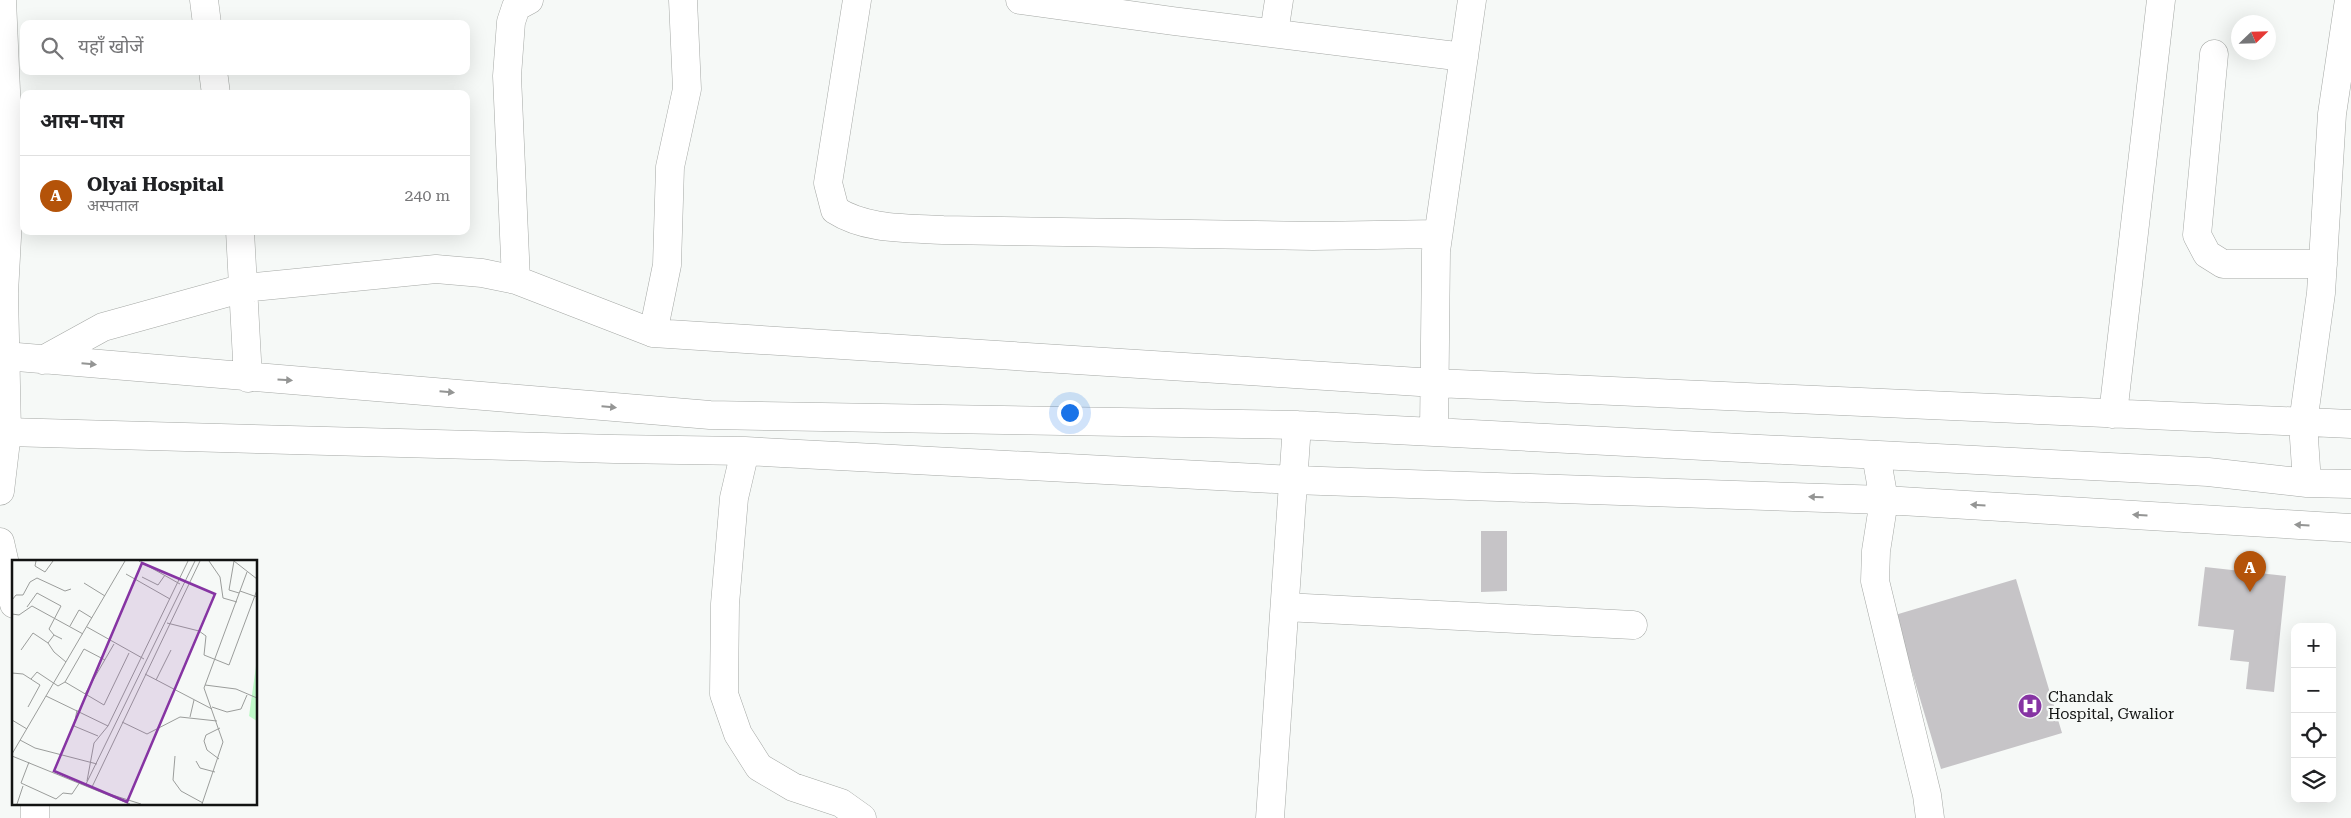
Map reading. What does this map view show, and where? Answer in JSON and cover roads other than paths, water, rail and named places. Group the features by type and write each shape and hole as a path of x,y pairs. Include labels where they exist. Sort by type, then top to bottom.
{"street":[{"path":"0,491 7,432 2,293 10,182 2,0"},
{"path":"204,0 206,20"},
{"path":"516,280 507,76 512,22 516,7 529,0"},
{"path":"652,333 667,265 670,167 687,89 683,0"},
{"path":"857,0 828,183 835,210 849,219 886,227 962,230 1313,236 1438,234"},
{"path":"1020,0 1464,57"},
{"path":"1274,33 1279,0"},
{"path":"1434,431 1436,251 1472,0"},
{"path":"2113,414 2161,0"},
{"path":"2307,483 2303,423 2321,293 2323,264 2339,185 2332,114 2350,0"},
{"path":"2214,54 2196,236 2207,254 2223,264 2323,264"},
{"path":"214,75 215,90"},
{"path":"240,235 248,378"},
{"path":"43,360 103,327 244,288 436,269 482,273 516,280 652,333 1435,383 2351,424"},
{"path":"5,356 248,378 377,386 710,415 1297,425 2208,472 2307,483 2351,484"},
{"path":"1270,818 1297,425"},
{"path":"7,432 604,449 745,450 1293,480 1884,500 2351,528"},
{"path":"745,450 734,498 725,604 724,694 738,734 759,767 792,787 841,803 862,818"},
{"path":"1876,455 1884,500 1876,551 1875,581 1927,795 1930,818"},
{"path":"0,542 12,595"},
{"path":"1285,607 1633,626"}],"place":[{"name":"Olyai Hospital","path":"2250,592"},
{"name":"Chandak Hospital, Gwalior","path":"2030,706"}]}
